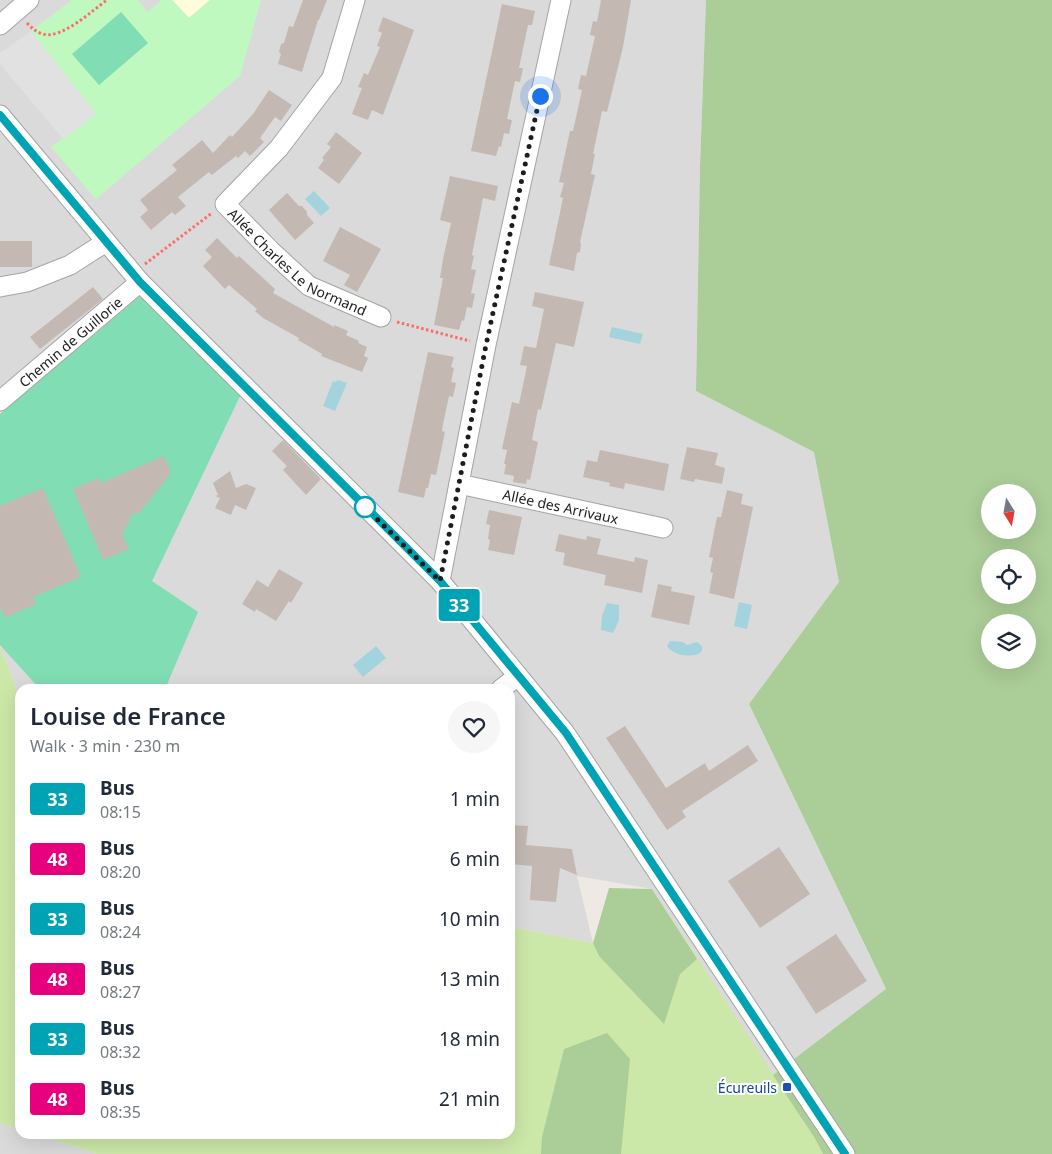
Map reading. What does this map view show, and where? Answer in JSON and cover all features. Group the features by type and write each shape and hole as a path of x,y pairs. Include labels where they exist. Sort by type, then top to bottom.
{"street":[{"name":"Allée Charles Le Normand","path":"355,0 332,78 278,148 225,204 309,286 381,318"},
{"path":"440,581 486,345 562,0"},
{"path":"0,25 23,5"},
{"path":"0,115 136,277 440,581 566,733 845,1154"},
{"path":"0,286 27,282 70,265 106,242"},
{"name":"Chemin de Guillorie","path":"0,400 136,277"},
{"name":"Allée des Arrivaux","path":"459,484 663,528"},
{"path":"508,684 518,676"}],"path":[{"path":"23,5 34,30 45,35 63,32 107,0"},
{"path":"136,277 225,204"},
{"path":"381,318 486,345"}],"shaded area":[{"path":"0,0 706,0 700,166 696,391 814,452 839,582 749,704 886,990 773,1075 652,889 577,876 593,943 515,928 515,684 15,684 15,686 0,646"},
{"path":"172,0 210,0 189,18"},
{"path":"31,31 96,114 63,139 0,64 0,53"},
{"path":"0,1123 15,1128 15,1139 50,1139 97,1154 0,1154"}],"green space":[{"path":"72,0 138,0 148,12 162,0 172,0 189,18 210,0 261,0 240,76 96,199 51,147 96,114 31,31"},
{"path":"706,0 1052,0 1052,1154 823,1154 773,1075 886,989 749,704 839,582 814,452 696,391 700,166"},
{"path":"121,12 148,43 99,85 72,54"},
{"path":"140,296 241,394 152,581 198,612 167,684 35,684 0,645 0,414"},
{"path":"0,646 15,686 15,1128 0,1123"},
{"path":"609,888 652,889 697,959 680,974 664,1024 599,956 593,943"},
{"path":"668,913 814,1137 823,1154 97,1154 50,1139 515,1139 515,928 593,943"},
{"path":"607,1033 630,1059 621,1154 541,1154 542,1137 564,1049"}],"water":[{"path":"314,191 330,208 321,216 305,199"},
{"path":"612,327 643,334 640,344 609,337"},
{"path":"338,380 347,383 335,411 323,406 333,381"},
{"path":"739,602 752,605 747,629 734,626"},
{"path":"607,603 619,605 619,620 613,633 601,630 602,616"},
{"path":"670,641 683,642 687,645 697,642 702,646 702,651 689,656 679,654 667,646"},
{"path":"376,646 386,658 363,677 353,665"}],"building":[{"path":"303,0 327,0 318,20 302,72 278,64 281,44 284,43 289,26 293,27"},
{"path":"601,0 631,0 623,47 607,112 602,111 593,154 595,154 591,174 595,175 580,242 580,252 577,253 574,271 549,265 563,198 560,197 564,183 559,182 570,131 573,131 582,90 578,89 581,75 586,76 595,36 590,35 593,21 597,22"},
{"path":"502,4 535,11 532,25 528,25 519,68 523,68 520,82 515,81 507,119 512,120 509,134 504,133 501,147 499,146 496,156 471,151"},
{"path":"383,17 414,30 383,115 372,110 368,120 352,114 362,88 358,87 364,73 368,75 380,47 377,46 382,33 378,31"},
{"path":"269,90 292,105 281,121 275,117 260,138 264,142 250,156 245,151 238,158 236,156 212,175 209,172 178,197 186,206 175,215 172,212 151,230 140,217 148,210 140,200 177,170 172,165 202,140 213,153 230,135 232,137 253,114"},
{"path":"336,132 362,153 339,184 318,168 324,160 322,158 331,147 327,144"},
{"path":"450,176 498,186 495,201 483,198 472,255 474,256 471,269 476,270 471,293 475,294 472,308 467,307 464,321 462,320 459,330 434,325 443,278 440,278 443,259 451,223 440,220"},
{"path":"287,193 299,206 302,206 314,223 295,240 269,210"},
{"path":"340,227 381,249 357,292 344,285 350,275 323,261"},
{"path":"217,238 237,258 239,256 275,289 273,293 334,327 334,325 348,331 346,335 367,347 364,356 368,358 362,372 321,356 322,354 298,340 299,338 263,318 255,311 257,309 229,285 225,289 203,266 212,257 205,250"},
{"path":"0,241 32,241 32,267 0,267"},
{"path":"93,287 103,299 40,349 30,337"},
{"path":"535,292 584,302 574,347 556,343 541,410 538,409 532,440 538,442 530,480 527,479 526,484 513,482 514,476 504,474 507,450 502,449 512,402 519,404 527,366 520,365 524,346 536,348 544,309 532,306"},
{"path":"428,352 454,357 451,367 454,368 451,382 456,383 453,397 449,396 442,431 445,432 436,475 431,474 424,498 398,492"},
{"path":"283,440 321,479 306,495 283,470 287,466 272,451"},
{"path":"687,447 718,453 715,465 725,468 722,484 695,479 694,482 680,479"},
{"path":"600,450 669,464 664,491 625,483 624,489 609,486 610,483 583,477 587,460 597,462"},
{"path":"164,456 171,473 140,512 130,516 128,525 122,533 129,549 103,560 73,489 99,478 101,483"},
{"path":"230,471 236,488 246,484 256,488 246,510 235,505 231,515 215,508 220,498 215,496 218,495 213,483"},
{"path":"43,488 81,577 33,597 36,604 5,618 0,607 0,506"},
{"path":"727,490 743,494 741,504 753,507 734,599 709,593 713,573 710,572 713,558 709,557 717,517 721,517"},
{"path":"489,510 522,517 514,555 488,550 490,525 486,524"},
{"path":"559,534 586,540 587,536 601,539 597,554 634,562 635,557 648,560 642,593 604,585 606,575 563,565 565,553 555,551"},
{"path":"279,569 303,583 291,603 289,601 276,621 256,609 255,612 242,604 257,580 268,587"},
{"path":"658,584 672,587 671,591 695,596 689,625 651,617"},
{"path":"625,726 666,788 705,763 709,771 748,745 758,761 682,811 686,817 667,830 606,738"},
{"path":"515,825 528,826 526,845 572,849 577,875 560,868 556,902 530,900 532,866 515,864"},
{"path":"779,847 810,894 760,928 728,881"},
{"path":"836,934 867,981 816,1014 786,967"}],"bus line":[{"name":"33","path":"0,115 140,282 440,581 566,733 845,1154"}],"place":[{"name":"Écureuils","path":"787,1087"}],"route":[{"path":"365,507 440,581 486,345 540,96"}]}
